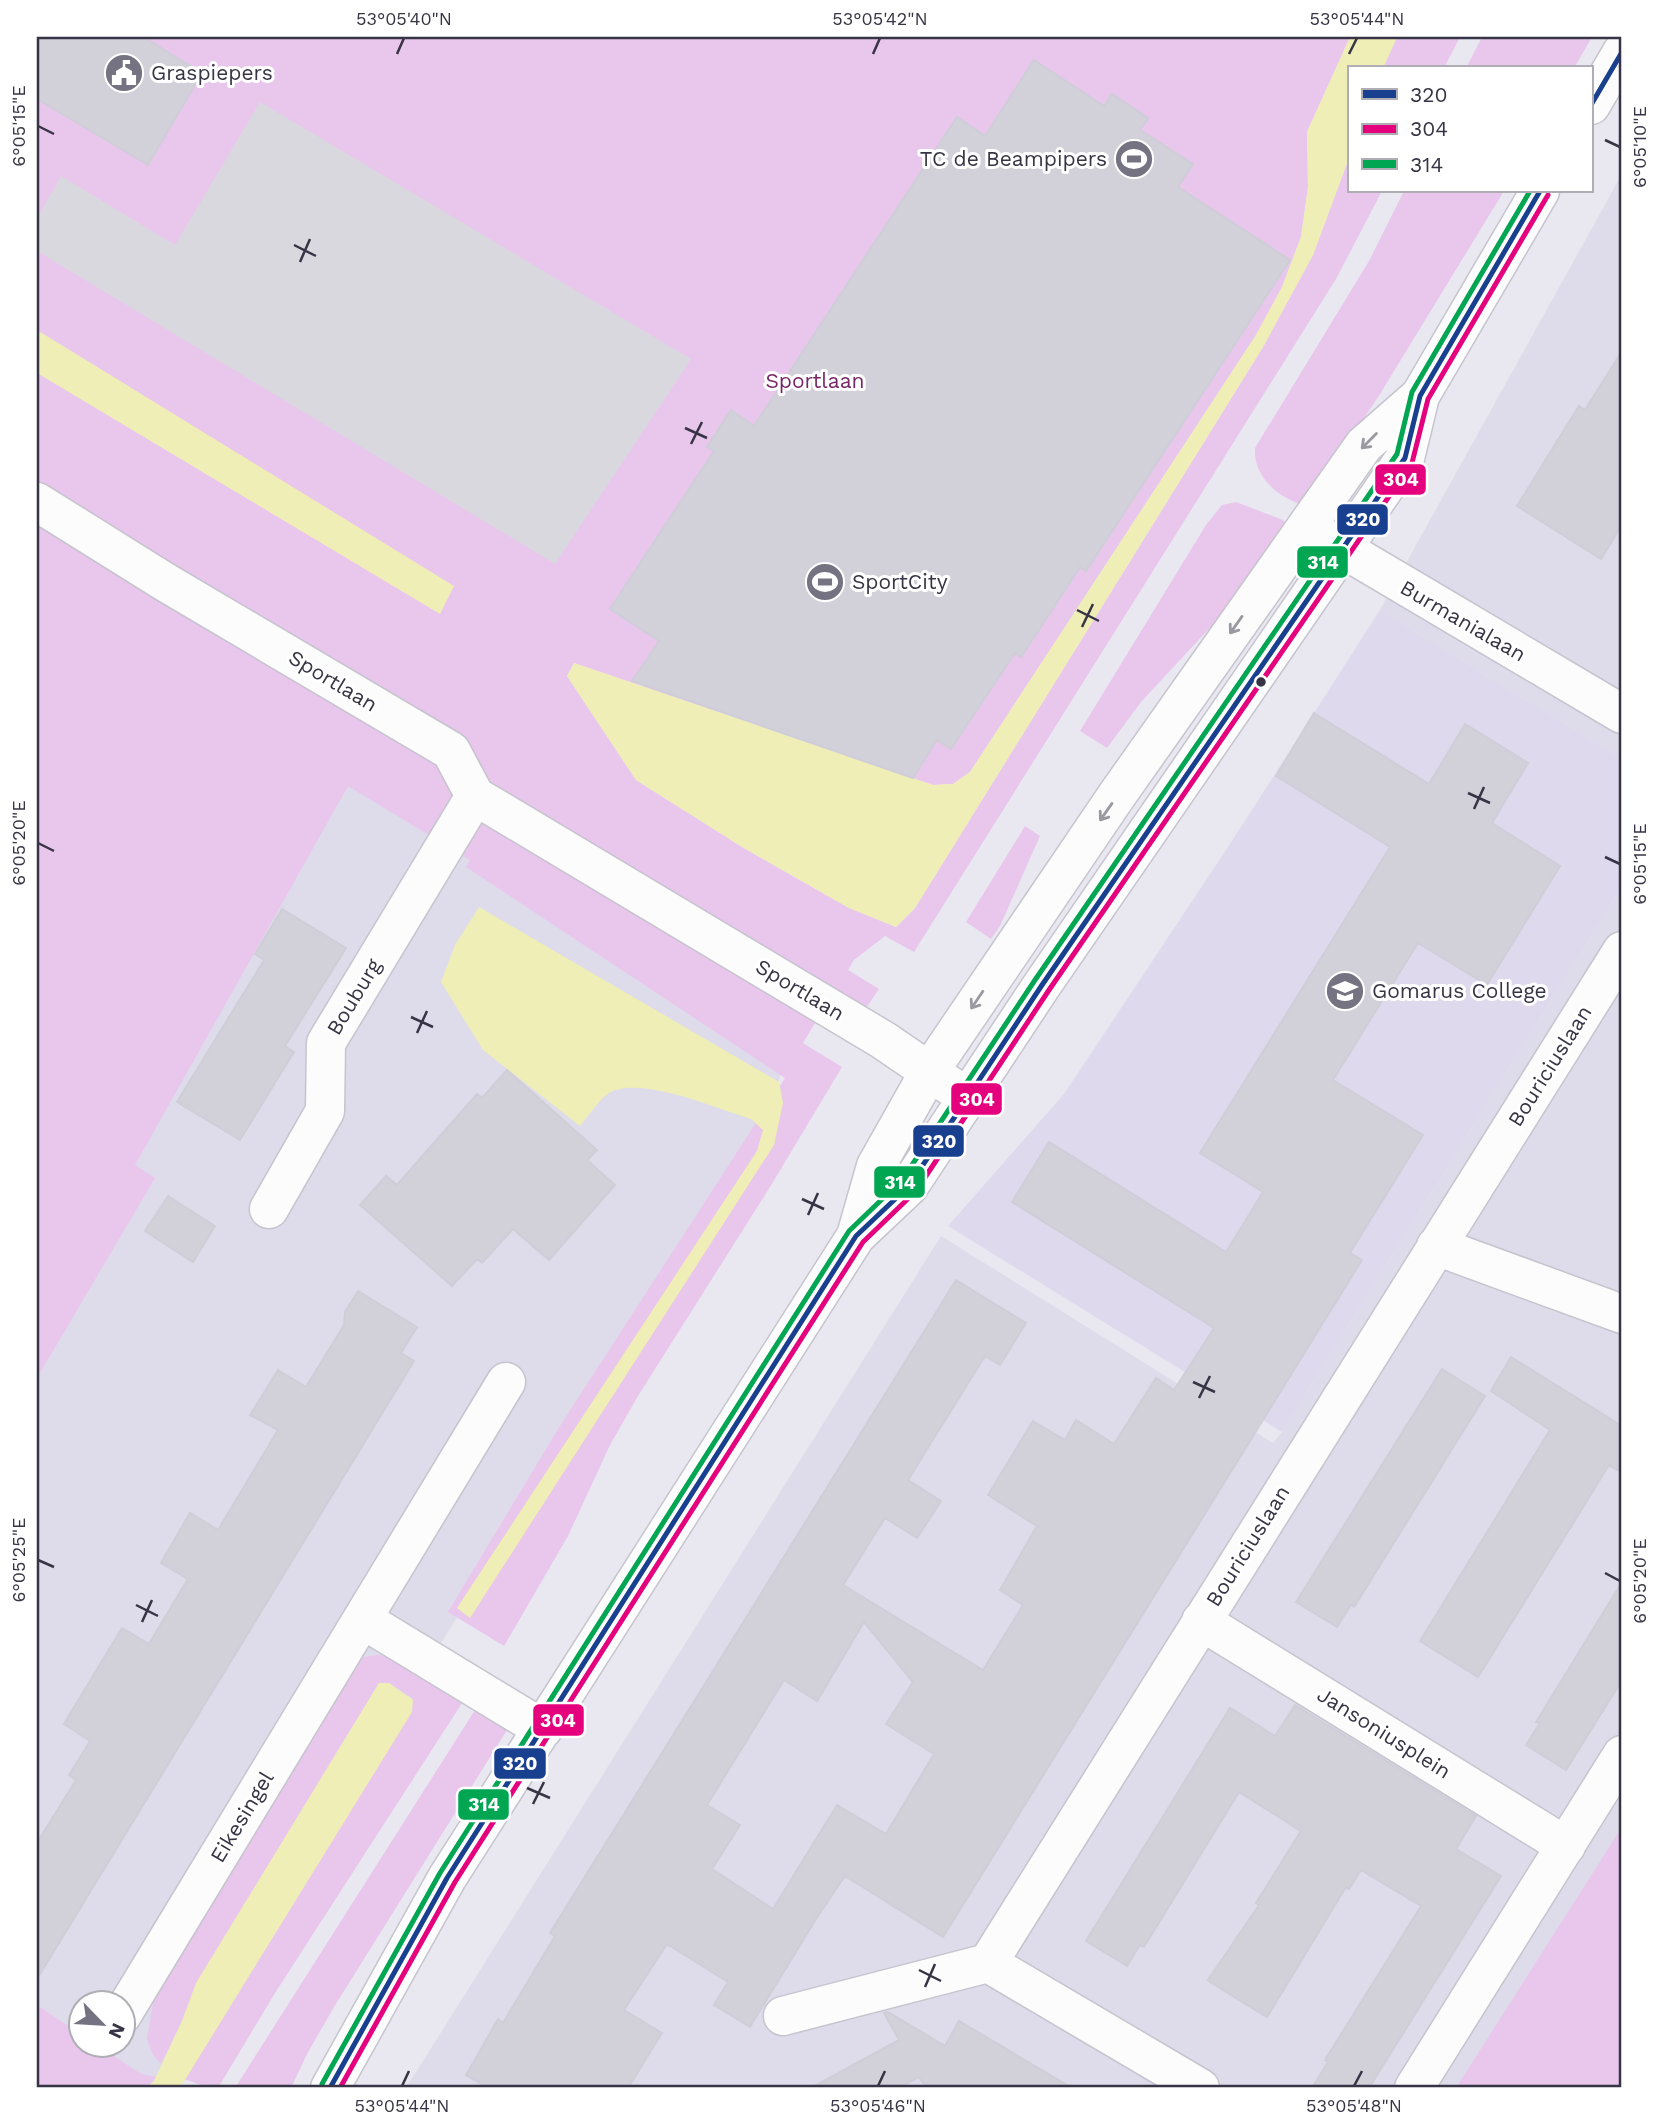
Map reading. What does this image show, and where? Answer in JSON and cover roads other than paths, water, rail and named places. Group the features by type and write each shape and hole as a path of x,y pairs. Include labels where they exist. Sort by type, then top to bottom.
{"street":[{"path":"1592,103 1622,52"},
{"path":"330,2088 447,1878 856,1236 909,1186 1042,985 1405,458 1420,396 1539,192"},
{"path":"856,1236 876,1166 929,1072 1011,949 1364,445 1420,396"},
{"name":"Sportlaan","path":"37,502 165,582 451,751 475,796 883,1040 968,1098"},
{"name":"Burmanialaan","path":"1305,527 1622,714"},
{"name":"Bouburg","path":"269,1209 325,1111 326,1043 475,796"},
{"name":"Bouriciuslaan","path":"988,1964 1200,1621 1622,951"},
{"path":"1436,1246 1622,1314"},
{"name":"Eikesingel","path":"136,1992 506,1382"},
{"path":"362,1619 543,1729"},
{"name":"Jansoniusplein","path":"1200,1621 1566,1846"},
{"path":"1413,2088 1622,1755"},
{"path":"783,2016 988,1964 1200,2088"}],"place":[{"name":"Graspiepers","path":"124,73"},
{"name":"TC de Beampipers","path":"1134,159"},
{"name":"SportCity","path":"825,582"},
{"name":"Gomarus College","path":"1345,991"}]}
